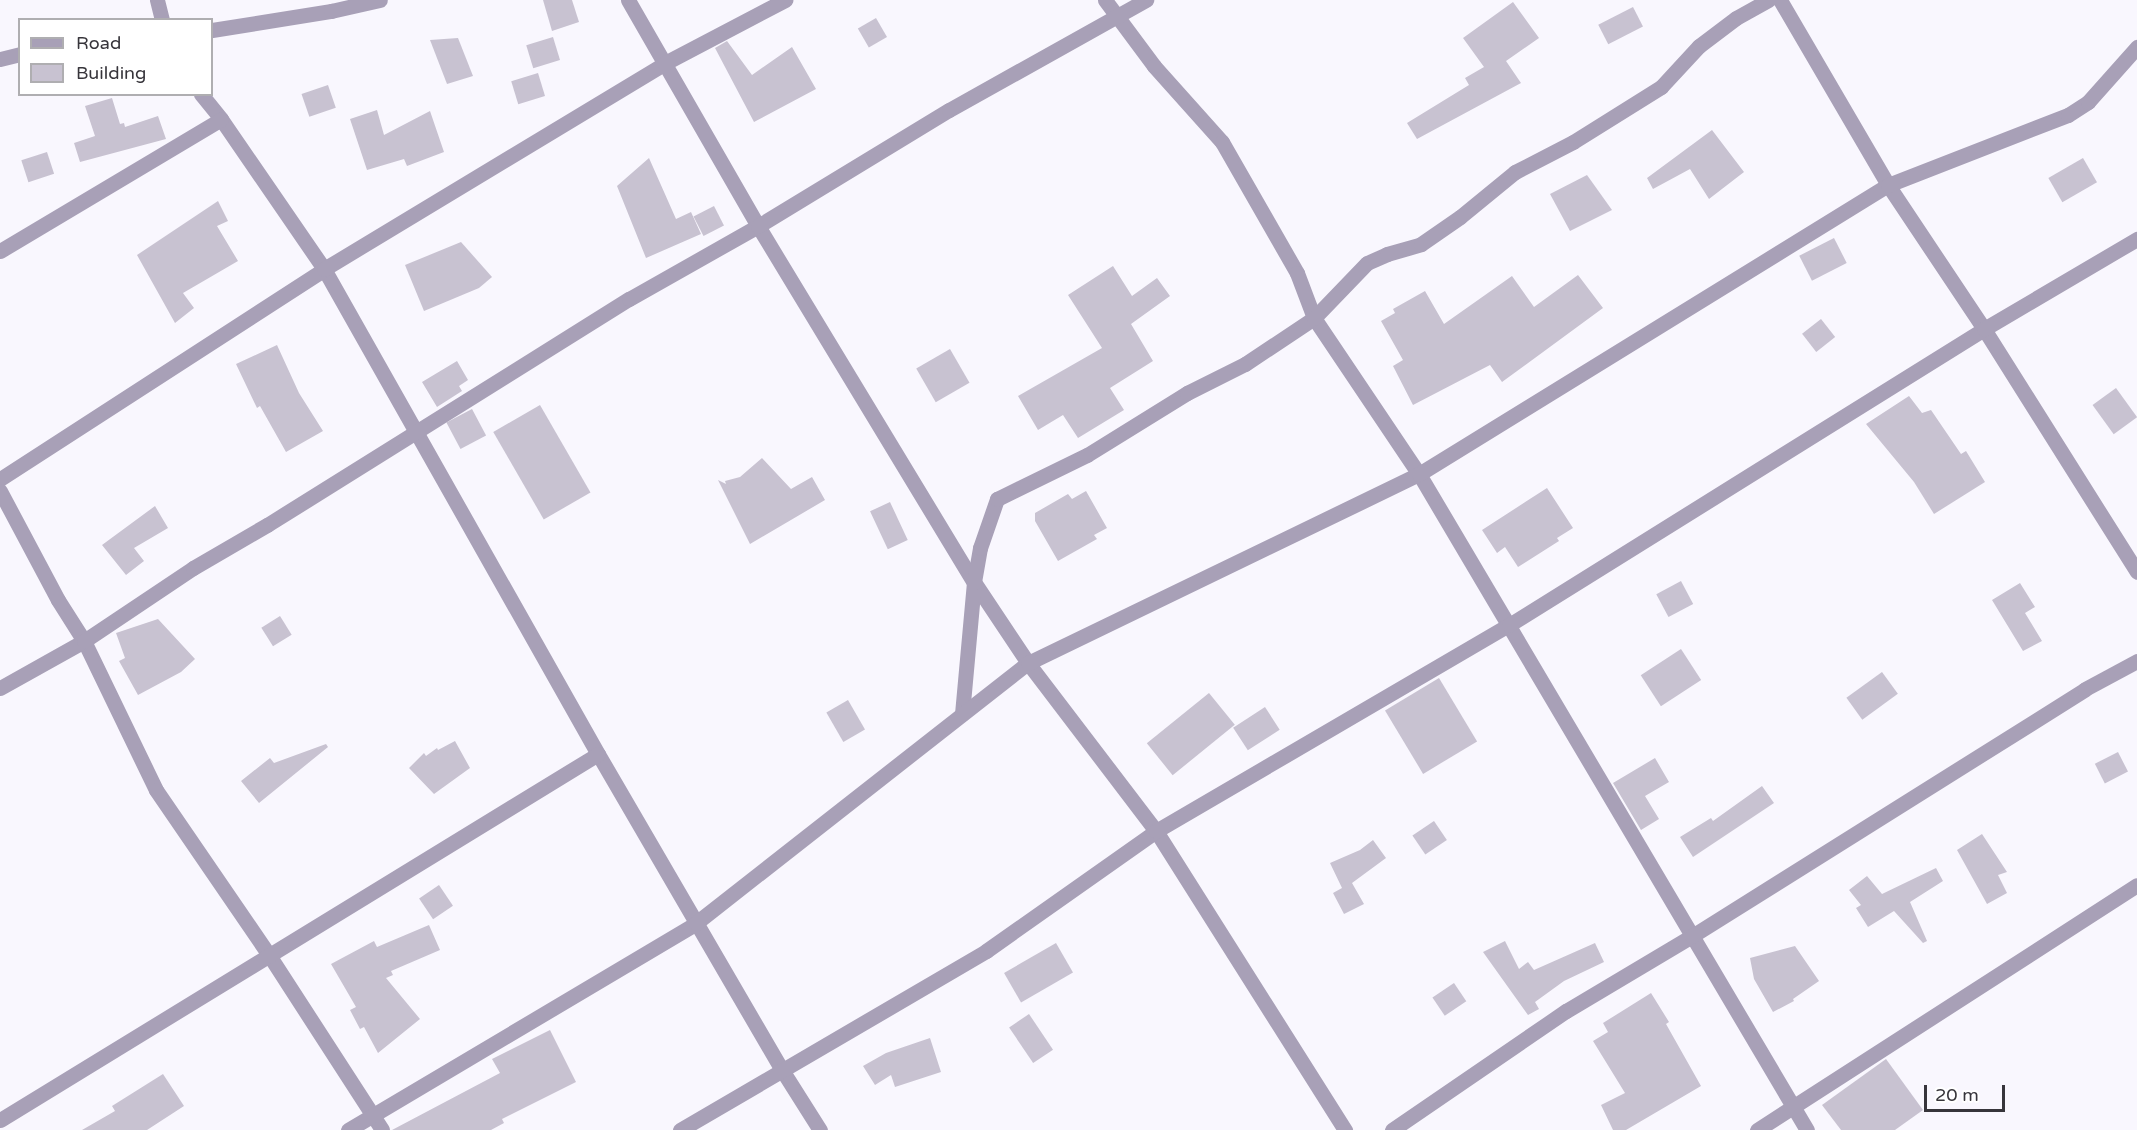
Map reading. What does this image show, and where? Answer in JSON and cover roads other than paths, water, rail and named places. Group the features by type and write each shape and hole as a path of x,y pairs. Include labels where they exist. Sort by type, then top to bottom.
{"street":[{"path":"157,0 162,18"},
{"path":"213,30 331,11 380,0"},
{"path":"628,0 758,226 974,582 1028,663 1156,831 1345,1130"},
{"path":"0,479 324,269 664,63 785,0"},
{"path":"1106,0 1116,18 1154,66 1222,142 1297,273 1314,318 1419,474 1807,1130"},
{"path":"0,688 84,641 193,568 629,299 758,226 949,110 1146,0"},
{"path":"962,714 974,582 980,548 997,499 1087,455 1187,393 1245,364 1314,318 1367,263 1387,254 1421,244 1460,217 1515,172 1573,142 1661,87 1699,46 1736,18 1767,0"},
{"path":"1780,0 1888,185 1984,329 2137,572"},
{"path":"348,1130 696,923 1028,663 1419,474 1888,185 2068,115 2088,102 2137,46"},
{"path":"0,59 18,54"},
{"path":"203,96 221,119 324,269 598,754 782,1071 820,1130"},
{"path":"0,251 221,119"},
{"path":"680,1130 986,951 1156,831 1509,625 1984,329 2137,239"},
{"path":"0,491 58,600 84,641 156,790 269,955 382,1130"},
{"path":"1392,1130 1566,1011 1692,936 2085,689 2137,661"},
{"path":"0,1120 598,754"},
{"path":"1757,1130 2137,885"}]}
